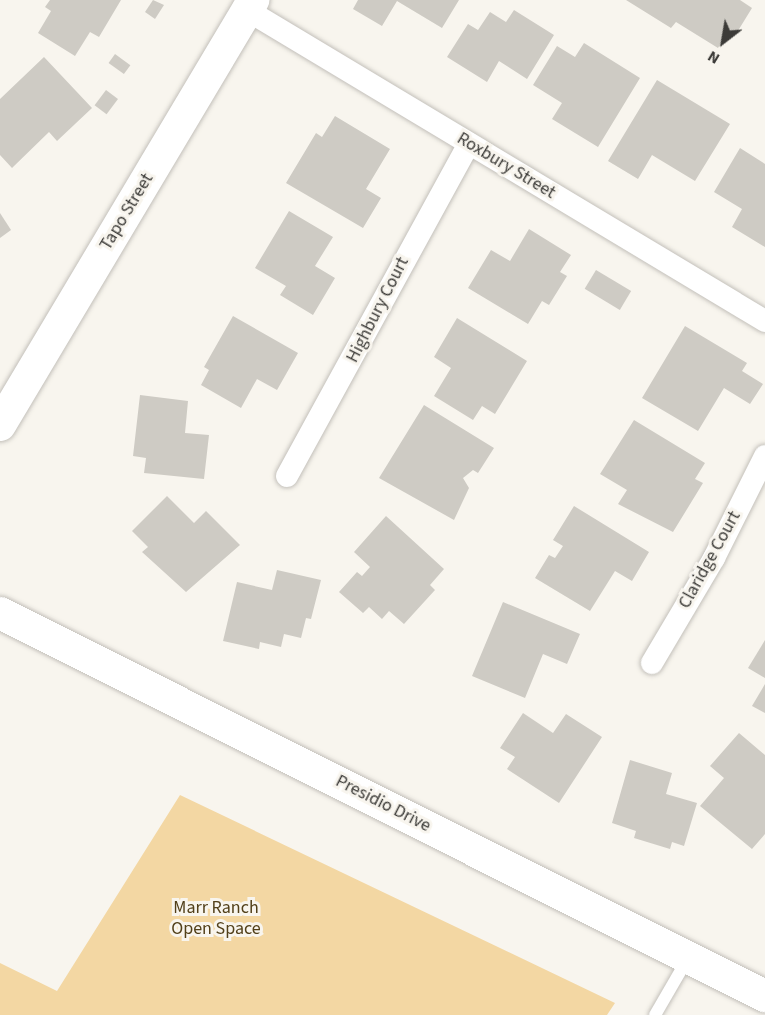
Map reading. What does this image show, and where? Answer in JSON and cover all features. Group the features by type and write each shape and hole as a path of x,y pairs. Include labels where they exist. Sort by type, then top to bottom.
{"street":[{"name":"Roxbury Street","path":"250,5 469,144 765,321"},
{"name":"Tapo Street","path":"0,425 250,5"},
{"name":"Highbury Court","path":"287,476 469,144"},
{"name":"Claridge Court","path":"652,663 714,558 765,456"},
{"name":"Presidio Drive","path":"0,613 765,996"}],"lane":[{"path":"655,1015 689,957"}],"green space":[{"name":"Marr Ranch Open Space","path":"180,795 615,1003 607,1015 0,1015 0,963 57,991"}],"building":[{"path":"50,0 121,0 99,37 90,32 75,56 38,33 51,11 45,7"},
{"path":"153,0 164,5 155,19 145,12"},
{"path":"358,0 459,0 442,28 397,1 382,26 353,9"},
{"path":"626,0 740,0 752,8 736,34 729,30 718,48 676,22 671,28"},
{"path":"514,10 554,35 527,79 499,61 487,82 447,57 468,24 478,30 490,12 506,22"},
{"path":"584,43 640,78 598,147 552,119 562,103 533,85 557,46 575,57"},
{"path":"115,54 130,65 124,74 109,63"},
{"path":"44,57 92,108 57,141 49,132 12,168 0,155 0,99"},
{"path":"657,80 730,124 695,181 652,155 638,179 608,161"},
{"path":"106,90 118,99 107,114 95,105"},
{"path":"335,116 390,149 366,189 381,198 363,228 286,183 316,133 322,137"},
{"path":"740,148 765,164 765,247 732,227 742,209 714,192"},
{"path":"289,211 333,237 315,266 335,278 313,315 280,295 286,286 255,268"},
{"path":"0,213 11,230 0,238"},
{"path":"529,229 571,255 560,272 567,276 549,305 542,301 528,324 468,288 491,250 510,261"},
{"path":"596,270 631,291 620,310 585,289"},
{"path":"233,316 298,353 277,390 257,379 241,408 201,385 209,370 204,367"},
{"path":"457,318 527,361 495,414 482,406 473,420 434,396 451,368 434,357"},
{"path":"685,326 747,363 742,371 763,384 750,404 724,388 698,431 642,398"},
{"path":"140,395 188,401 185,433 209,435 204,479 144,473 146,458 133,456"},
{"path":"424,405 494,448 478,473 473,470 463,478 469,488 454,520 379,478"},
{"path":"634,420 705,463 695,479 703,483 673,532 618,504 627,490 600,474"},
{"path":"167,496 194,523 206,511 240,545 186,592 142,552 148,547 132,531"},
{"path":"574,506 649,552 632,581 615,571 590,611 535,578 549,555 555,558 563,546 553,540"},
{"path":"386,516 444,569 430,585 435,590 404,624 389,611 382,619 369,607 363,613 339,592 357,572 362,576 370,567 354,552"},
{"path":"277,570 321,580 311,619 306,618 301,638 284,634 281,647 260,642 259,649 223,641 237,582 272,590"},
{"path":"503,602 580,634 567,664 543,654 525,698 472,676"},
{"path":"765,640 765,678 748,668"},
{"path":"765,684 765,713 752,706"},
{"path":"523,713 553,733 566,714 602,737 559,803 507,769 515,757 500,748"},
{"path":"739,733 765,755 765,834 752,849 700,806 724,778 710,766"},
{"path":"630,760 672,773 666,794 697,803 684,846 672,842 670,849 634,838 636,831 612,823"}]}
